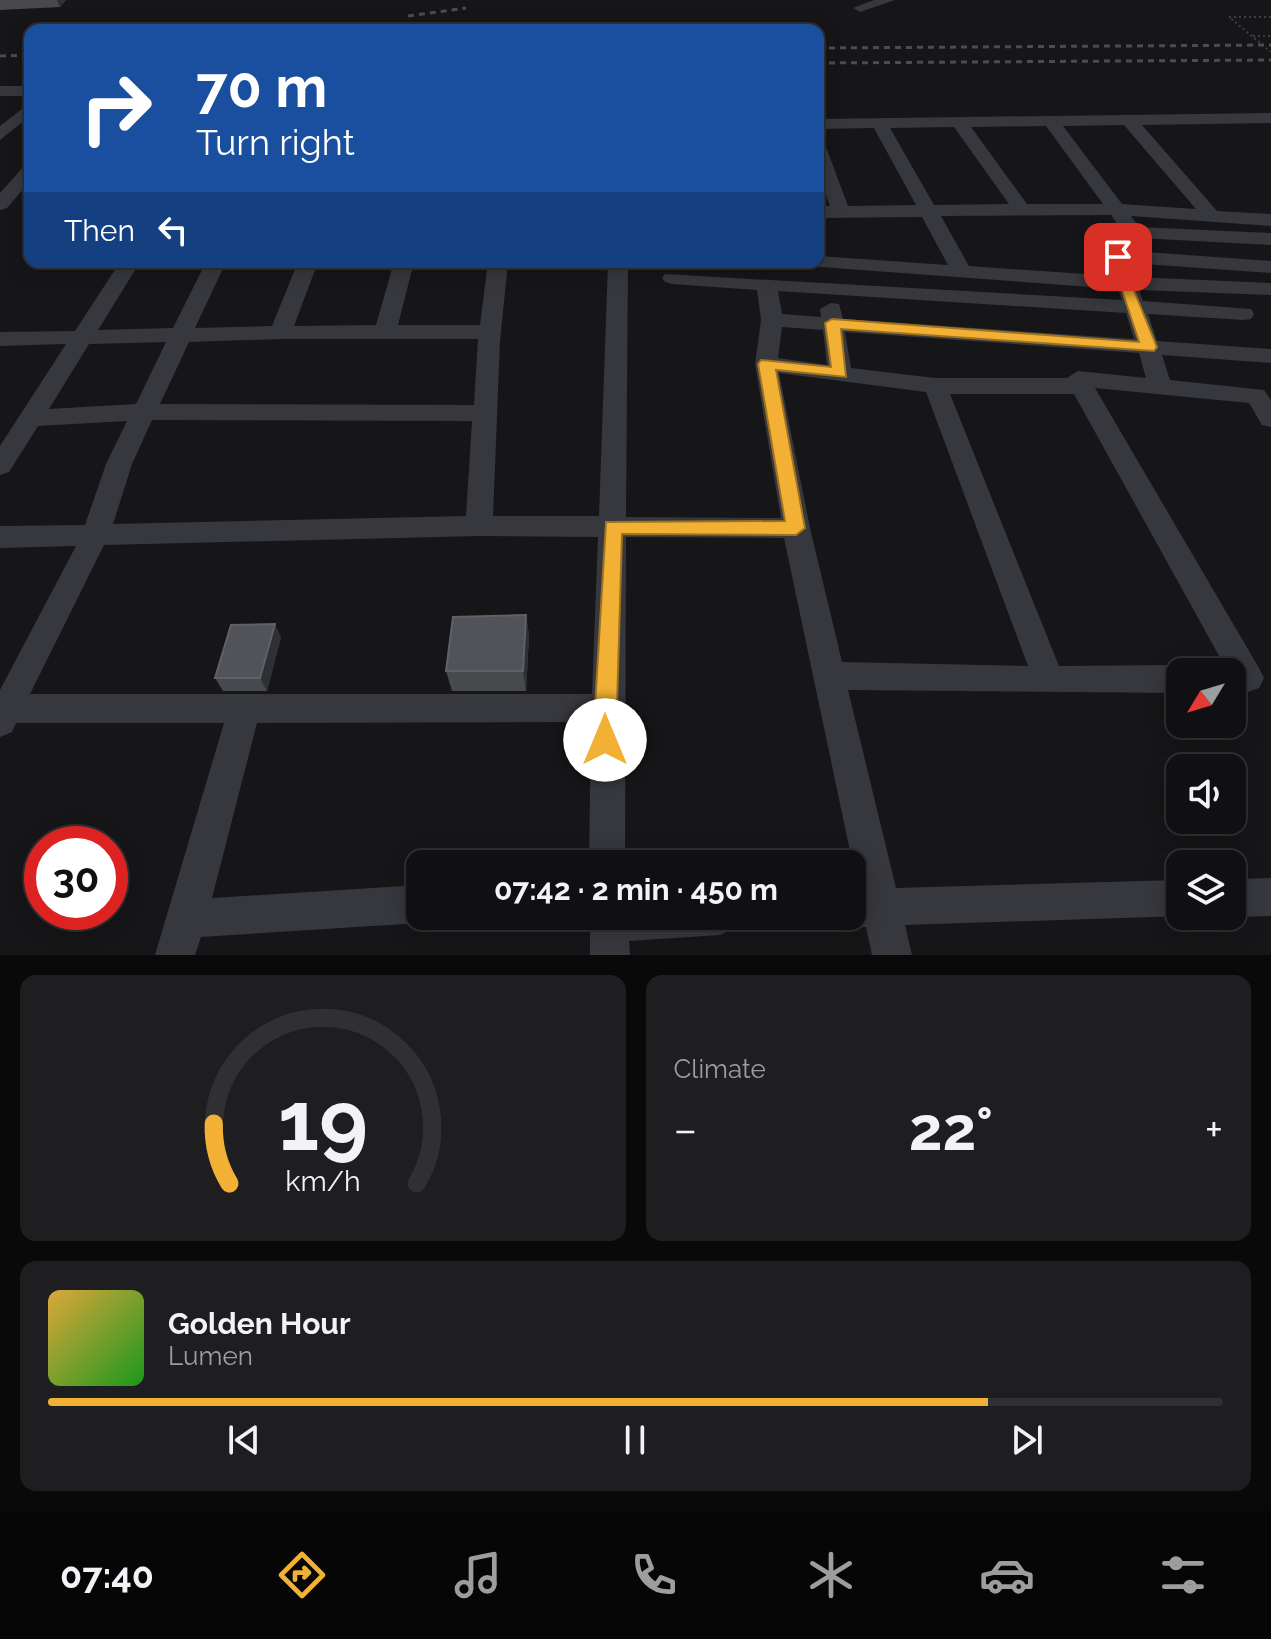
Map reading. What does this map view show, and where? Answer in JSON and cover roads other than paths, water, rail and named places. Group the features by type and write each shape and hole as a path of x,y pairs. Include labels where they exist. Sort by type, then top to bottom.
{"street":[{"path":"860,8 889,0"},
{"path":"0,91 24,91"},
{"path":"1,133 24,114"},
{"path":"824,124 1271,118"},
{"path":"1129,120 1212,216"},
{"path":"1051,121 1133,232"},
{"path":"959,122 1022,210"},
{"path":"879,123 963,273"},
{"path":"1,133 24,131"},
{"path":"824,164 841,212"},
{"path":"0,204 24,177"},
{"path":"824,212 1116,209 1271,220"},
{"path":"1133,232 1271,239"},
{"path":"1133,232 1119,256 1124,283 1136,307 1161,387"},
{"path":"1119,256 1271,267"},
{"path":"824,262 1124,283 1271,289"},
{"path":"0,466 126,268"},
{"path":"213,268 119,464 95,536 4,716 604,708"},
{"path":"280,333 306,268"},
{"path":"385,333 402,268"},
{"path":"479,526 490,332 497,268"},
{"path":"607,850 604,708 617,448 618,268"},
{"path":"822,268 830,287 840,373"},
{"path":"672,278 1243,314"},
{"path":"767,284 772,320 766,364 796,528 832,676 867,907 892,955"},
{"path":"772,320 1271,356"},
{"path":"0,339 490,332"},
{"path":"766,364 935,386 1082,386"},
{"path":"1250,678 1078,379 1256,396 1269,412"},
{"path":"935,386 1049,680"},
{"path":"31,418 146,412 485,413"},
{"path":"0,537 479,526 796,528"},
{"path":"832,676 1166,679"},
{"path":"175,955 188,919 244,711"},
{"path":"1246,898 1271,897"},
{"path":"867,907 1166,899"},
{"path":"188,919 406,905"}],"railway":[{"path":"408,16 466,8"},
{"path":"824,48 1271,45"},
{"path":"0,56 24,55"},
{"path":"824,63 1271,60"}]}
